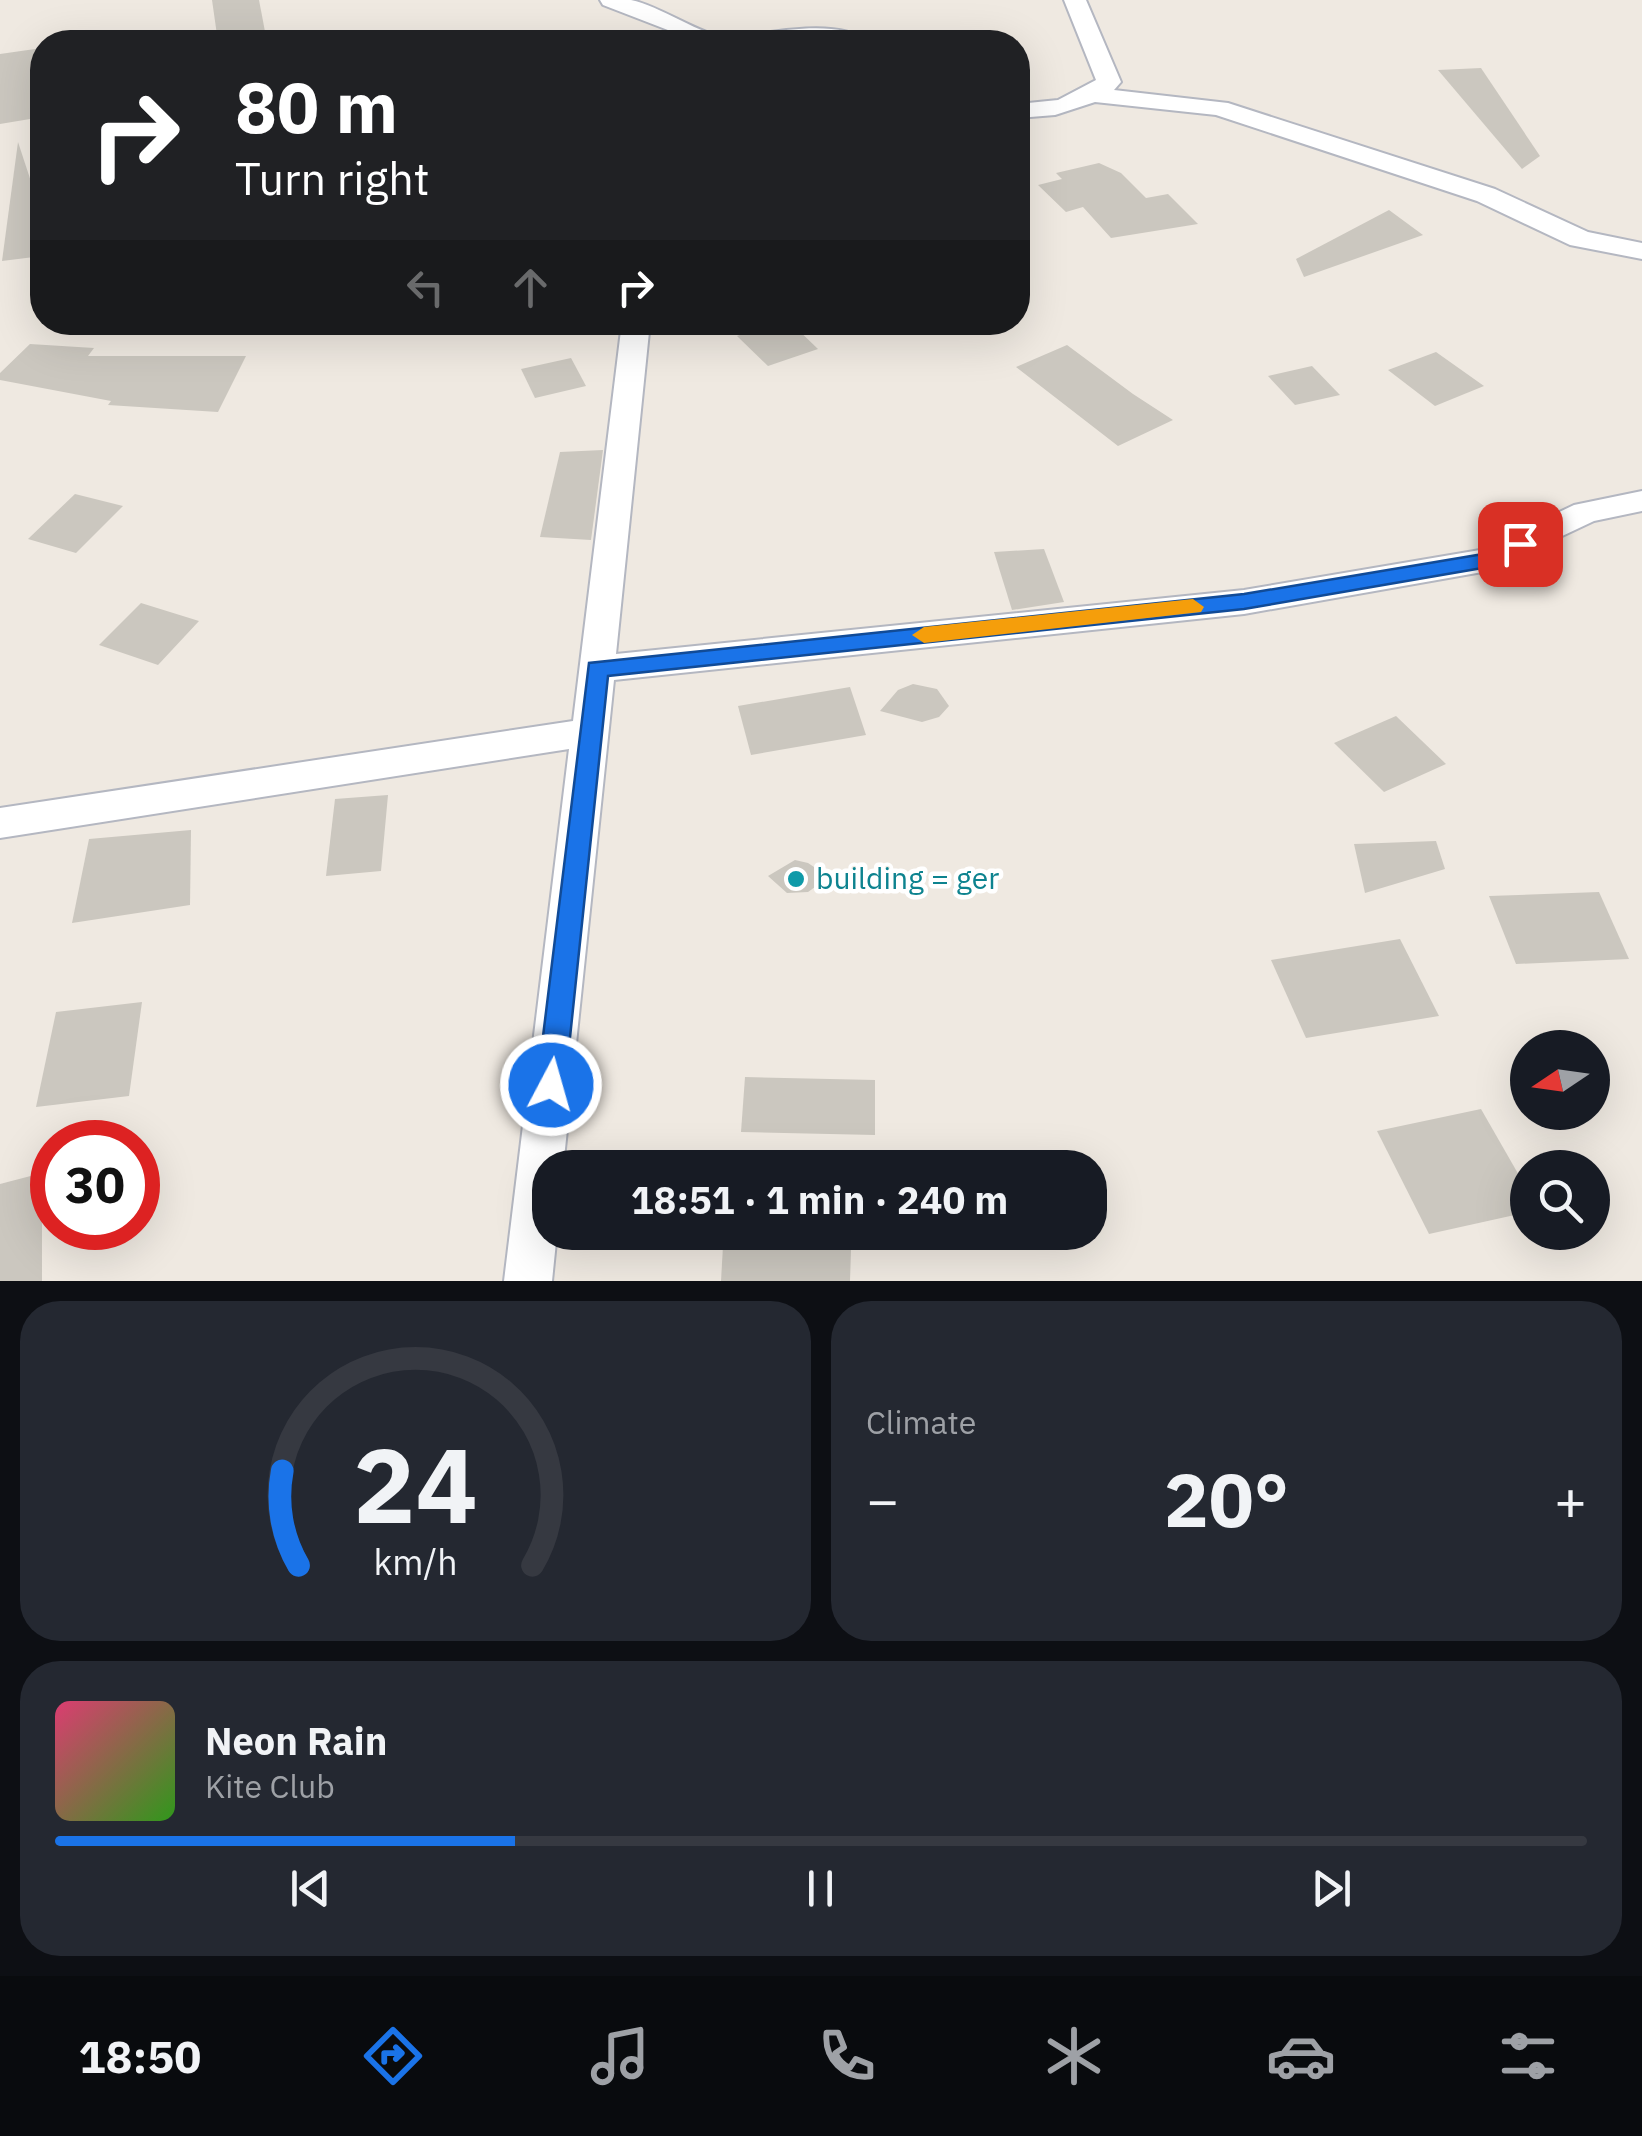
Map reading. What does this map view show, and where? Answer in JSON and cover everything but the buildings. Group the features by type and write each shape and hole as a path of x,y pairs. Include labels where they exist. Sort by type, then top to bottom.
{"street":[{"path":"611,0 688,30"},
{"path":"1030,111 1047,111 1094,95 1110,82 1075,0"},
{"path":"1094,95 1218,108 1486,195 1580,239 1642,251"},
{"path":"528,1281 635,335"},
{"path":"597,669 1244,602 1488,560 1585,512 1642,501"},
{"path":"0,823 590,732"}],"slow traffic":[{"path":"924,635 1193,607"}],"place":[{"name":"building = ger","path":"796,879"}],"route":[{"path":"551,1085 597,669 1244,602 1488,560 1520,544"}]}
